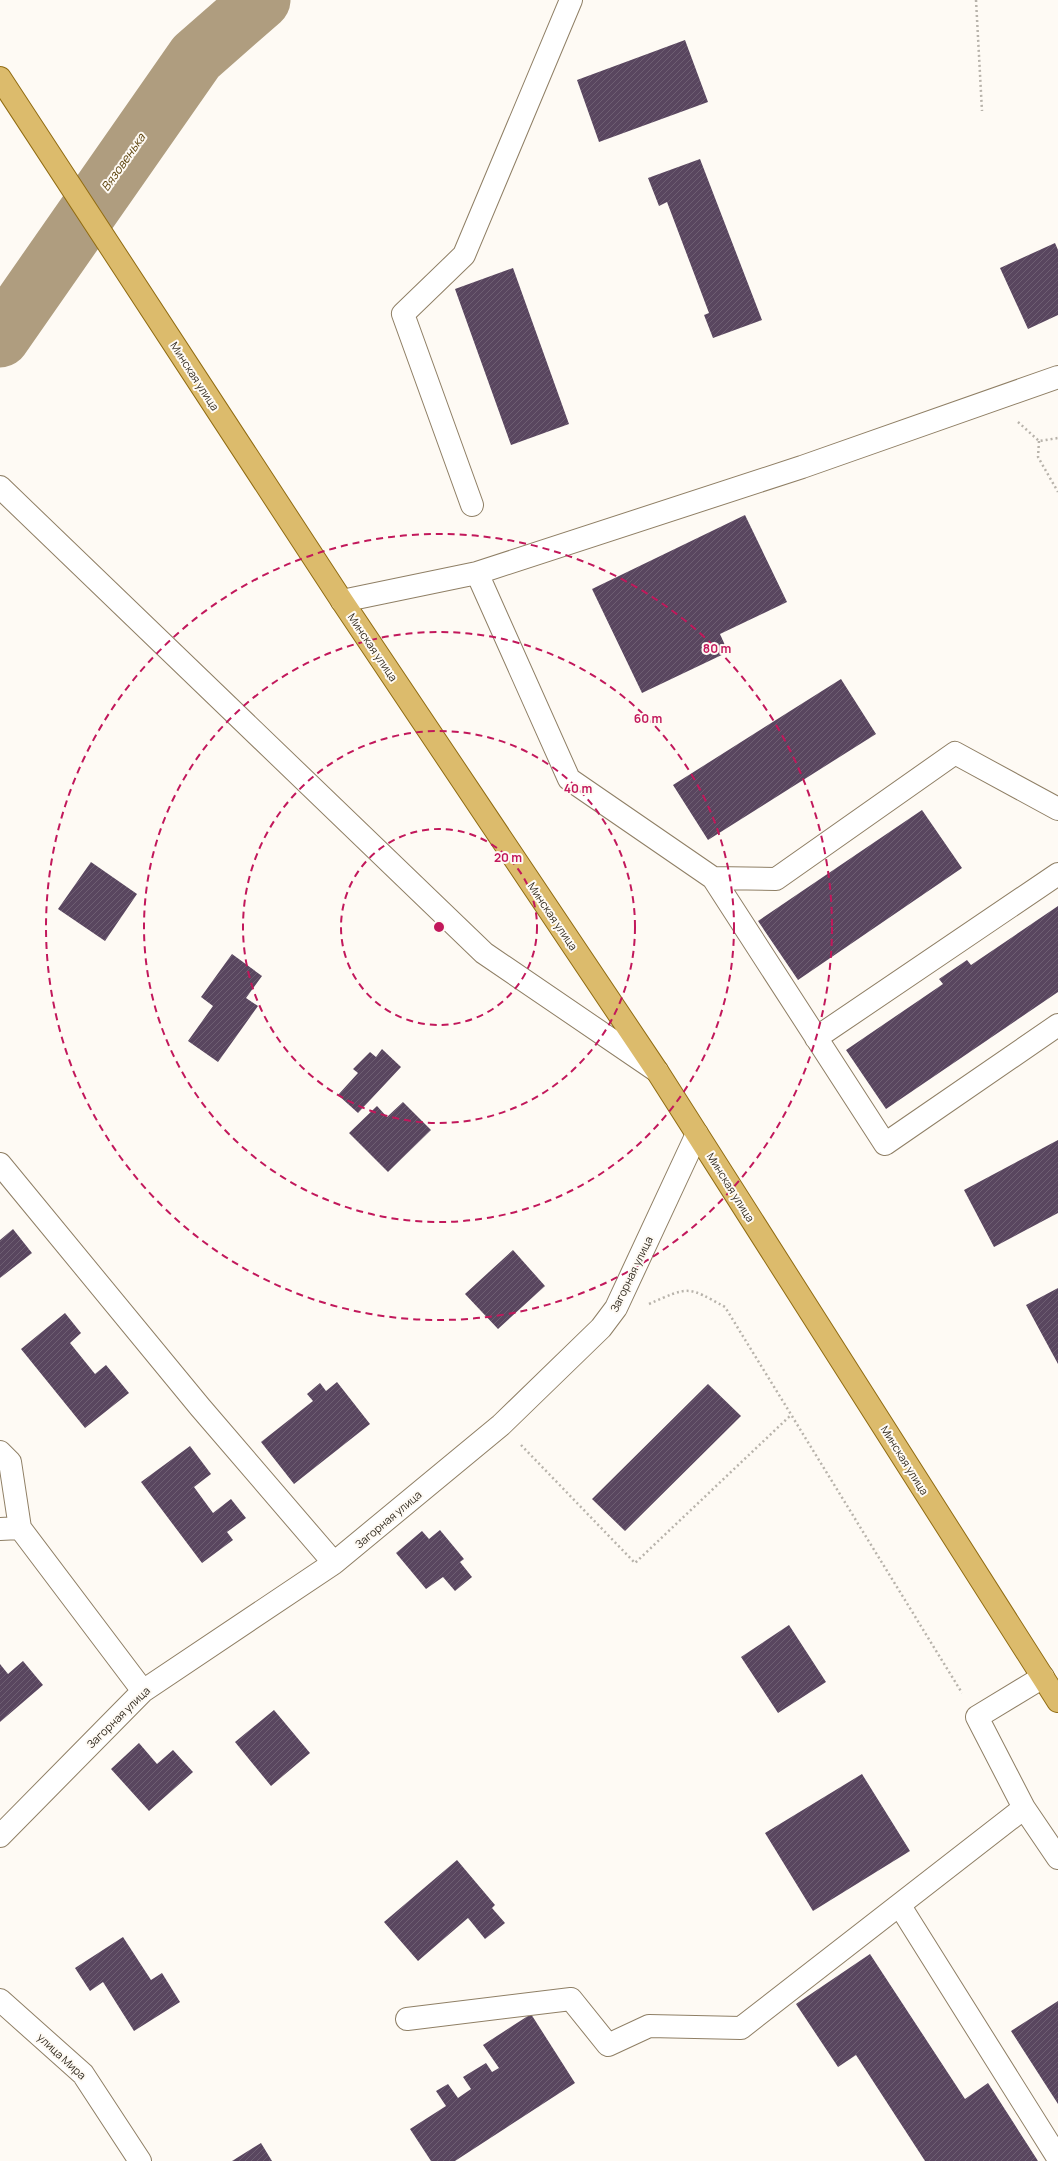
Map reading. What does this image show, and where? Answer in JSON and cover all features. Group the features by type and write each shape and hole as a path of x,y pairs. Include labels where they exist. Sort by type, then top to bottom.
{"main road":[{"name":"Минская улица","path":"0,78 342,601 657,1071 1058,1701"}],"street":[{"path":"472,505 403,314 464,255 571,0"},
{"path":"342,601 477,573 802,467 1058,377"},
{"path":"0,487 484,953 657,1071"},
{"path":"477,573 569,779 713,878 885,1144 1058,1025"},
{"path":"713,878 776,879 955,753 1058,809"},
{"path":"816,1038 1058,874"},
{"name":"Загорная улица","path":"0,1836 143,1691 334,1563 501,1425 601,1328 616,1308 697,1134"},
{"path":"0,1164 200,1407 334,1563"},
{"path":"0,1452 10,1462 10,1529 143,1691"},
{"path":"1043,1677 977,1717 1024,1808 1058,1858"},
{"path":"407,2019 571,1999 608,2045 649,2026 741,2028 900,1906 1024,1808"},
{"path":"900,1906 1058,2158"},
{"name":"улица Мира","path":"0,2000 83,2074 140,2161"}],"path":[{"path":"976,0 982,111"},
{"path":"992,400 1039,441"},
{"path":"1039,441 1058,438"},
{"path":"1039,441 1038,457 1058,492"},
{"path":"616,1308 643,1306 681,1290 695,1291 725,1307 977,1717"},
{"path":"501,1425 635,1563 791,1415"}],"building":[{"path":"685,40 708,102 599,142 577,80"},
{"path":"700,159 762,320 713,338 704,315 709,313 667,202 659,206 648,178"},
{"path":"1055,243 1058,250 1058,315 1028,329 1000,268"},
{"path":"513,268 569,424 511,445 455,289"},
{"path":"745,515 787,602 720,634 728,652 642,693 592,589"},
{"path":"841,679 876,734 708,840 673,785"},
{"path":"922,810 962,868 798,980 758,921"},
{"path":"91,862 137,894 105,941 58,909"},
{"path":"1058,906 1058,992 886,1109 846,1050 943,984 939,979 967,960 971,965"},
{"path":"232,954 262,976 246,998 258,1006 218,1062 188,1041 213,1006 201,997"},
{"path":"382,1049 401,1067 358,1113 338,1095 358,1073 353,1069 370,1052 376,1057"},
{"path":"403,1102 431,1130 388,1172 349,1133 377,1106 387,1117"},
{"path":"1058,1140 1058,1213 994,1247 964,1190"},
{"path":"13,1229 32,1253 0,1278 0,1240"},
{"path":"513,1250 545,1286 498,1329 465,1294"},
{"path":"1058,1288 1058,1364 1026,1305"},
{"path":"65,1313 81,1333 70,1343 95,1374 106,1365 129,1393 85,1428 21,1349"},
{"path":"337,1382 370,1424 294,1484 261,1442 313,1401 307,1394 320,1383 326,1391"},
{"path":"708,1384 741,1416 625,1531 592,1499"},
{"path":"190,1446 211,1474 194,1487 213,1513 231,1499 246,1518 227,1532 233,1540 202,1563 141,1482"},
{"path":"440,1530 464,1559 460,1562 472,1577 455,1591 443,1577 426,1589 396,1553 422,1531 429,1539"},
{"path":"789,1625 826,1682 778,1713 741,1657"},
{"path":"23,1661 43,1685 0,1722 0,1664 8,1674"},
{"path":"274,1710 310,1753 271,1786 235,1742"},
{"path":"139,1743 157,1764 173,1750 193,1772 149,1811 111,1769"},
{"path":"862,1774 910,1851 813,1911 765,1833"},
{"path":"457,1860 495,1905 492,1908 505,1923 485,1939 468,1918 418,1961 384,1922"},
{"path":"123,1937 151,1980 162,1973 180,2002 134,2031 103,1982 90,1991 75,1968"},
{"path":"870,1954 965,2099 988,2083 1038,2161 925,2161 856,2055 838,2067 796,2004"},
{"path":"1058,2001 1058,2104 1011,2031"},
{"path":"531,2014 575,2083 455,2161 431,2161 410,2129 446,2106 436,2091 448,2084 458,2098 471,2089 463,2077 486,2063 492,2072 499,2068 483,2045"},
{"path":"261,2143 272,2161 232,2161"}],"waterway":[{"name":"Вязовенька","path":"0,338 196,57 261,0"}]}
